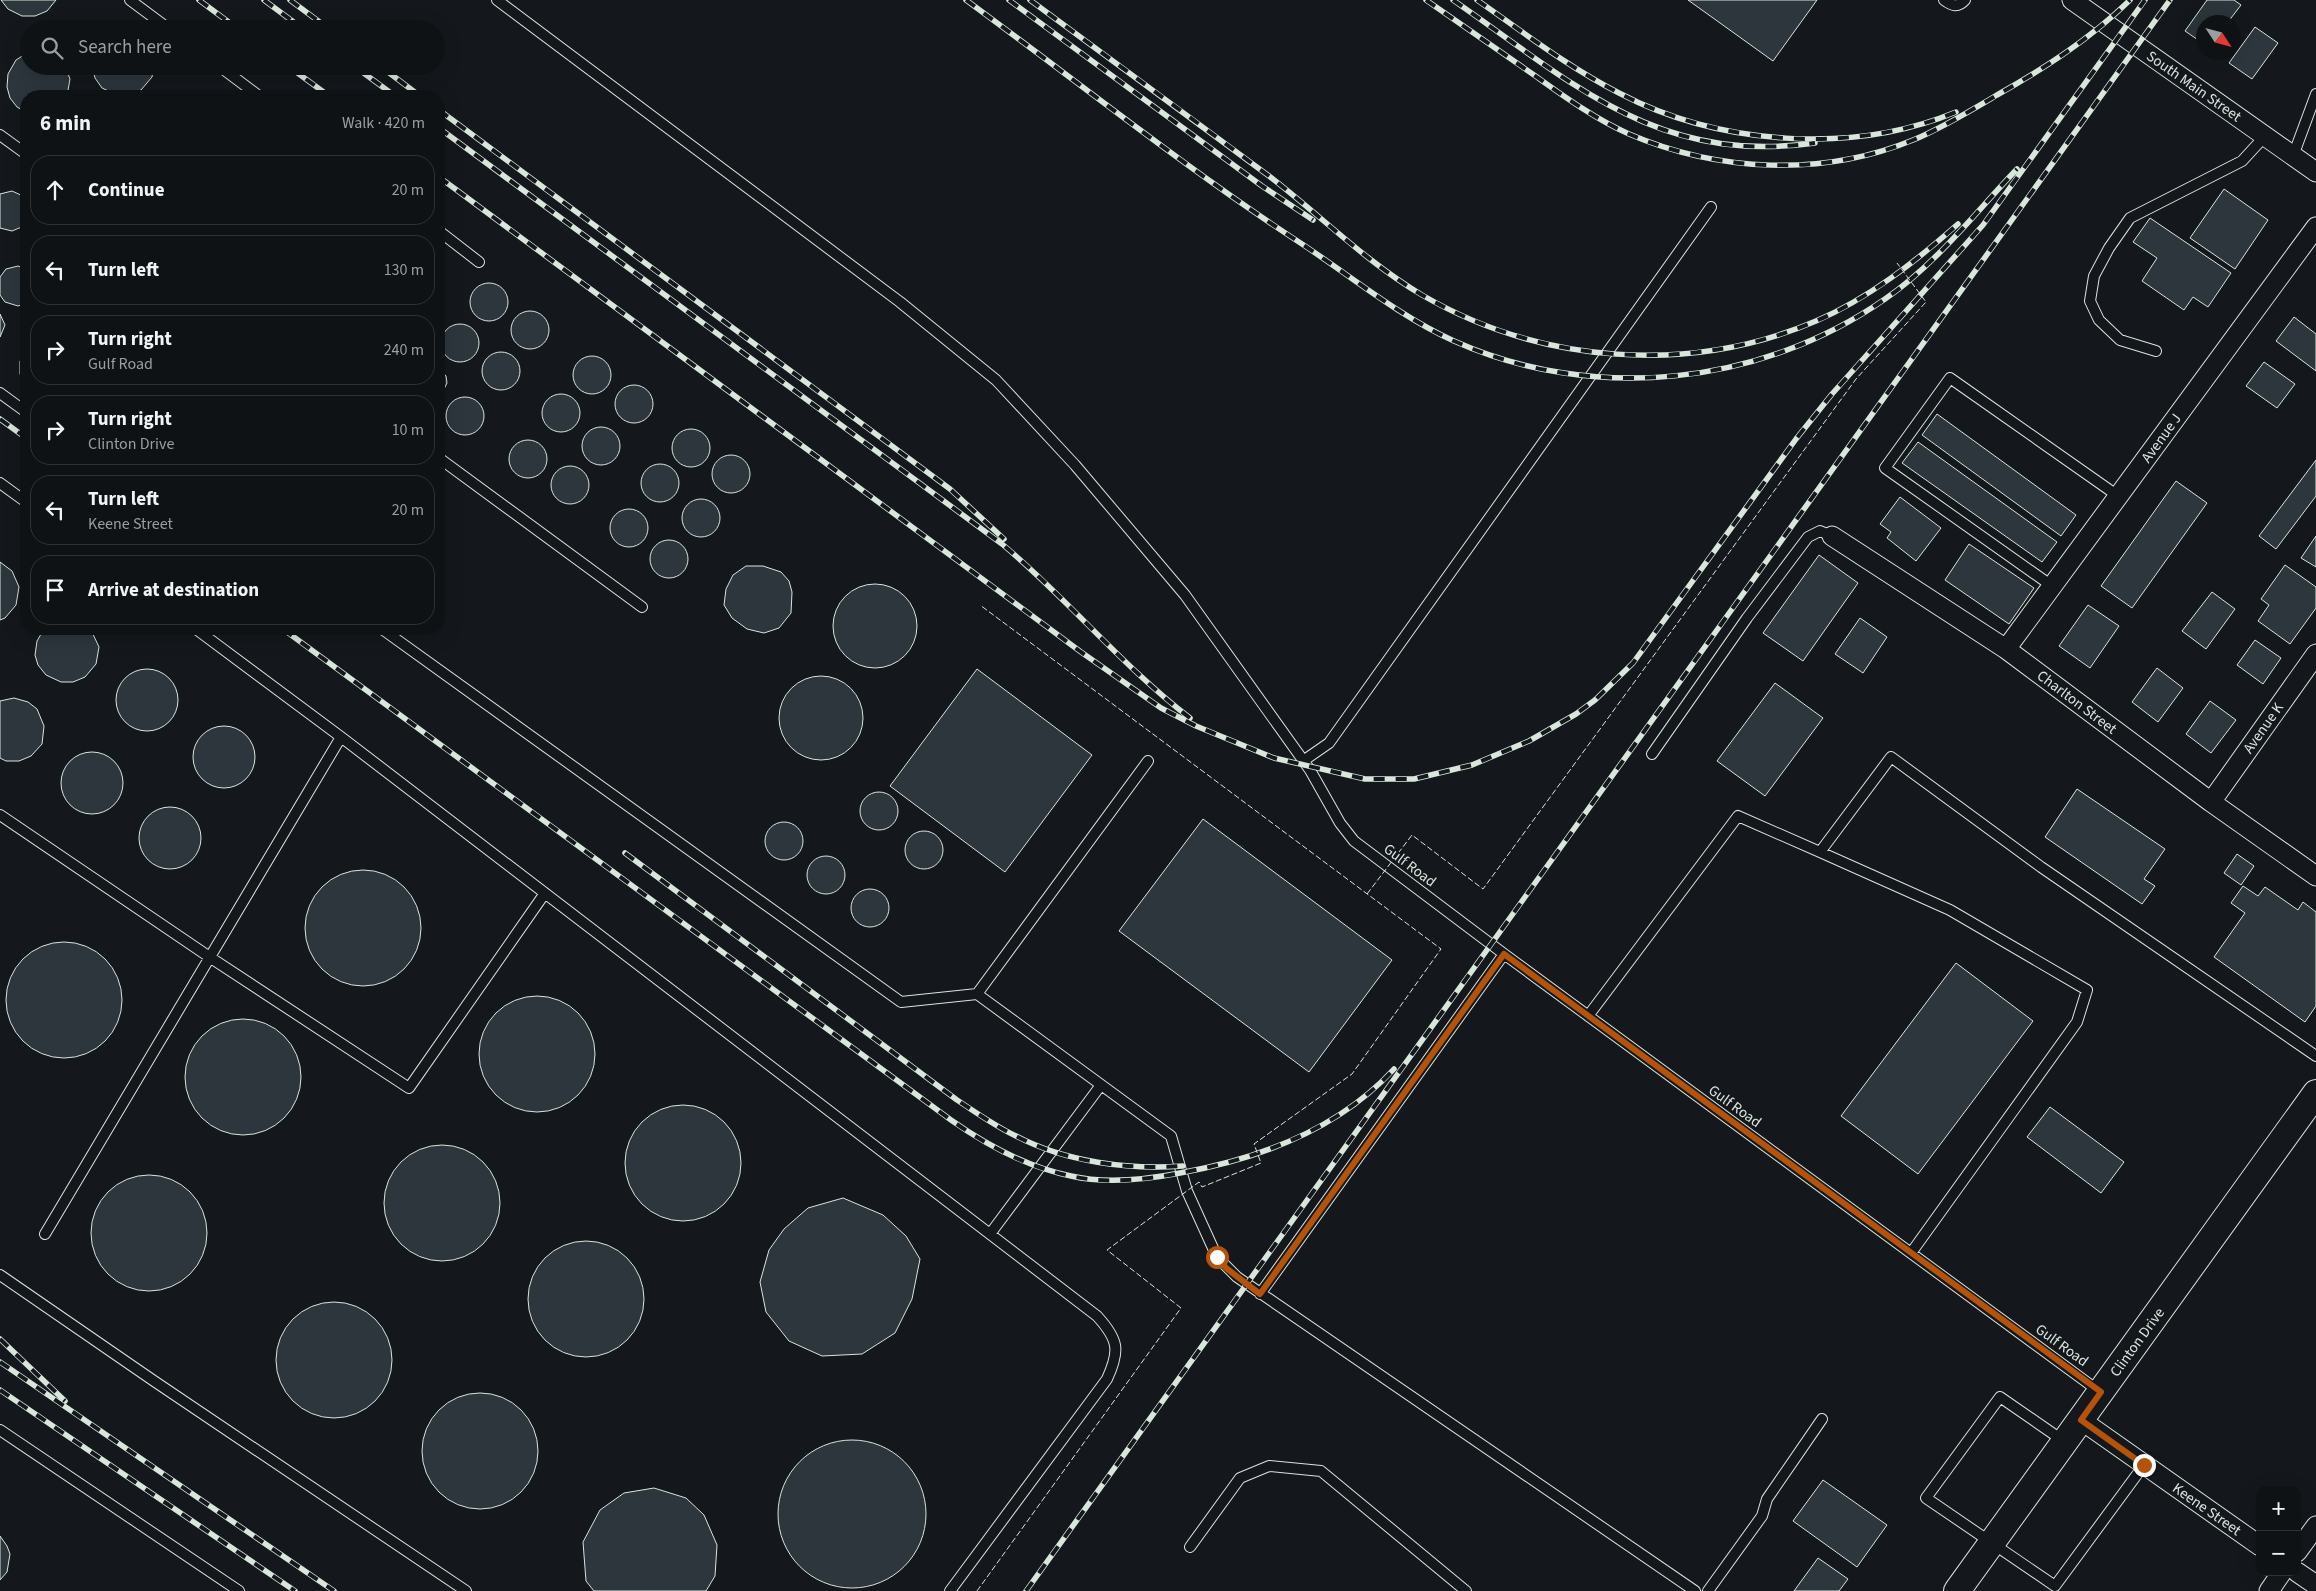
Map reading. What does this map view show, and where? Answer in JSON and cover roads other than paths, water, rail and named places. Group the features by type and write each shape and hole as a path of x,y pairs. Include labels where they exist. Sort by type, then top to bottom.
{"main road":[{"name":"Clinton Drive","path":"1957,1591 2316,1093"}],"street":[{"name":"South Main Street","path":"2072,0 2316,172"},
{"name":"Avenue J","path":"2006,649 2316,227"},
{"name":"Charlton Street","path":"1832,536 2006,649 2211,802 2316,876"},
{"name":"Avenue K","path":"2211,802 2316,654"},
{"name":"Keene Street","path":"2081,1420 2256,1543"},
{"path":"2301,1547 2316,1526"},
{"path":"2301,1575 2316,1585"},
{"path":"2269,1591 2279,1576"}],"lane":[{"path":"130,0 157,20"},
{"name":"Gulf Road","path":"498,0 900,302 996,380 1075,465 1185,595 1304,761 1340,823 1354,841 1588,1016 2101,1392"},
{"path":"1944,0 1951,5 1959,5 1965,0"},
{"path":"231,75 251,90"},
{"path":"2293,156 2316,94"},
{"path":"0,135 20,150"},
{"path":"2156,351 2120,340 2099,320 2090,301 2094,276 2109,248 2130,218 2242,161 2265,136"},
{"path":"1304,761 1329,743 1711,207"},
{"path":"445,236 479,262"},
{"path":"2052,586 1884,468 1950,378 2118,496"},
{"path":"0,393 20,408"},
{"path":"445,462 642,606"},
{"path":"0,482 20,497"},
{"path":"1652,754 1747,618 1808,537 1820,531 1832,536"},
{"path":"204,635 545,893 1097,1316 1108,1327 1116,1343 1116,1361 1107,1380 950,1591"},
{"path":"390,635 901,1002 977,994 1171,1136 1187,1191 1217,1257 1226,1268 1260,1294 1695,1591"},
{"path":"45,1234 341,737"},
{"path":"1820,852 1891,757 2049,873 2316,1056"},
{"path":"977,994 1148,761"},
{"path":"0,815 211,958 409,1088 545,893"},
{"path":"1588,1016 1738,816 1950,910 2087,990 2077,1022 1911,1253"},
{"path":"1260,1294 1504,954"},
{"path":"990,1234 1101,1085"},
{"path":"0,1275 154,1382 466,1591"},
{"path":"2065,1442 2000,1397 1926,1498 2053,1589 2144,1465"},
{"path":"1708,1591 1762,1516 1767,1498 1822,1419"},
{"path":"0,1430 239,1591"},
{"path":"1190,1547 1240,1478 1269,1466 1321,1471 1464,1590"}],"railway":[{"path":"199,0 226,20"},
{"path":"264,0 291,20"},
{"path":"290,0 317,20"},
{"path":"966,0 1217,186 1376,296 1414,320 1454,341 1507,361 1562,373 1618,378 1675,376 1730,367 1784,351 1836,328 1885,299 1904,285 1954,238 2017,169"},
{"path":"1009,0 1262,186 1313,220"},
{"path":"1030,0 1269,176 1362,253 1401,282 1422,295 1468,318 1516,336 1566,348 1616,354 1667,355 1718,349 1768,338 1836,312 1873,290 1925,252 1958,224"},
{"path":"1426,0 1592,115 1616,128 1663,147 1698,156 1734,162 1771,165 1843,160 1879,152 1924,135 1945,125 2050,63 2099,28 2130,0"},
{"path":"1453,0 1579,88 1620,111 1663,129 1709,142 1759,147 1815,143"},
{"path":"1477,0 1546,49 1600,83 1658,111 1699,124 1742,133 1786,138 1830,139 1916,126 1956,112"},
{"path":"445,181 1081,652 1161,708 1196,726 1274,758 1365,779 1414,779 1472,765 1529,741 1576,714 1595,700 1633,663 1796,439 1832,394 1983,225 2145,0"},
{"path":"1026,1591 2170,0"},
{"path":"300,75 321,90"},
{"path":"366,75 387,90"},
{"path":"392,75 412,90"},
{"path":"445,114 950,489 1004,539"},
{"path":"445,132 1002,544 1050,587 1141,677 1190,718"},
{"path":"0,419 20,434"},
{"path":"291,635 951,1120 994,1147 1023,1161 1055,1172 1098,1180 1153,1178 1209,1167 1267,1150 1323,1125 1348,1109 1394,1069"},
{"path":"625,853 957,1100 1001,1128 1035,1145 1076,1158 1141,1167 1183,1166"},
{"path":"0,1339 65,1401"},
{"path":"0,1362 334,1591"},
{"path":"0,1390 295,1591"}]}
